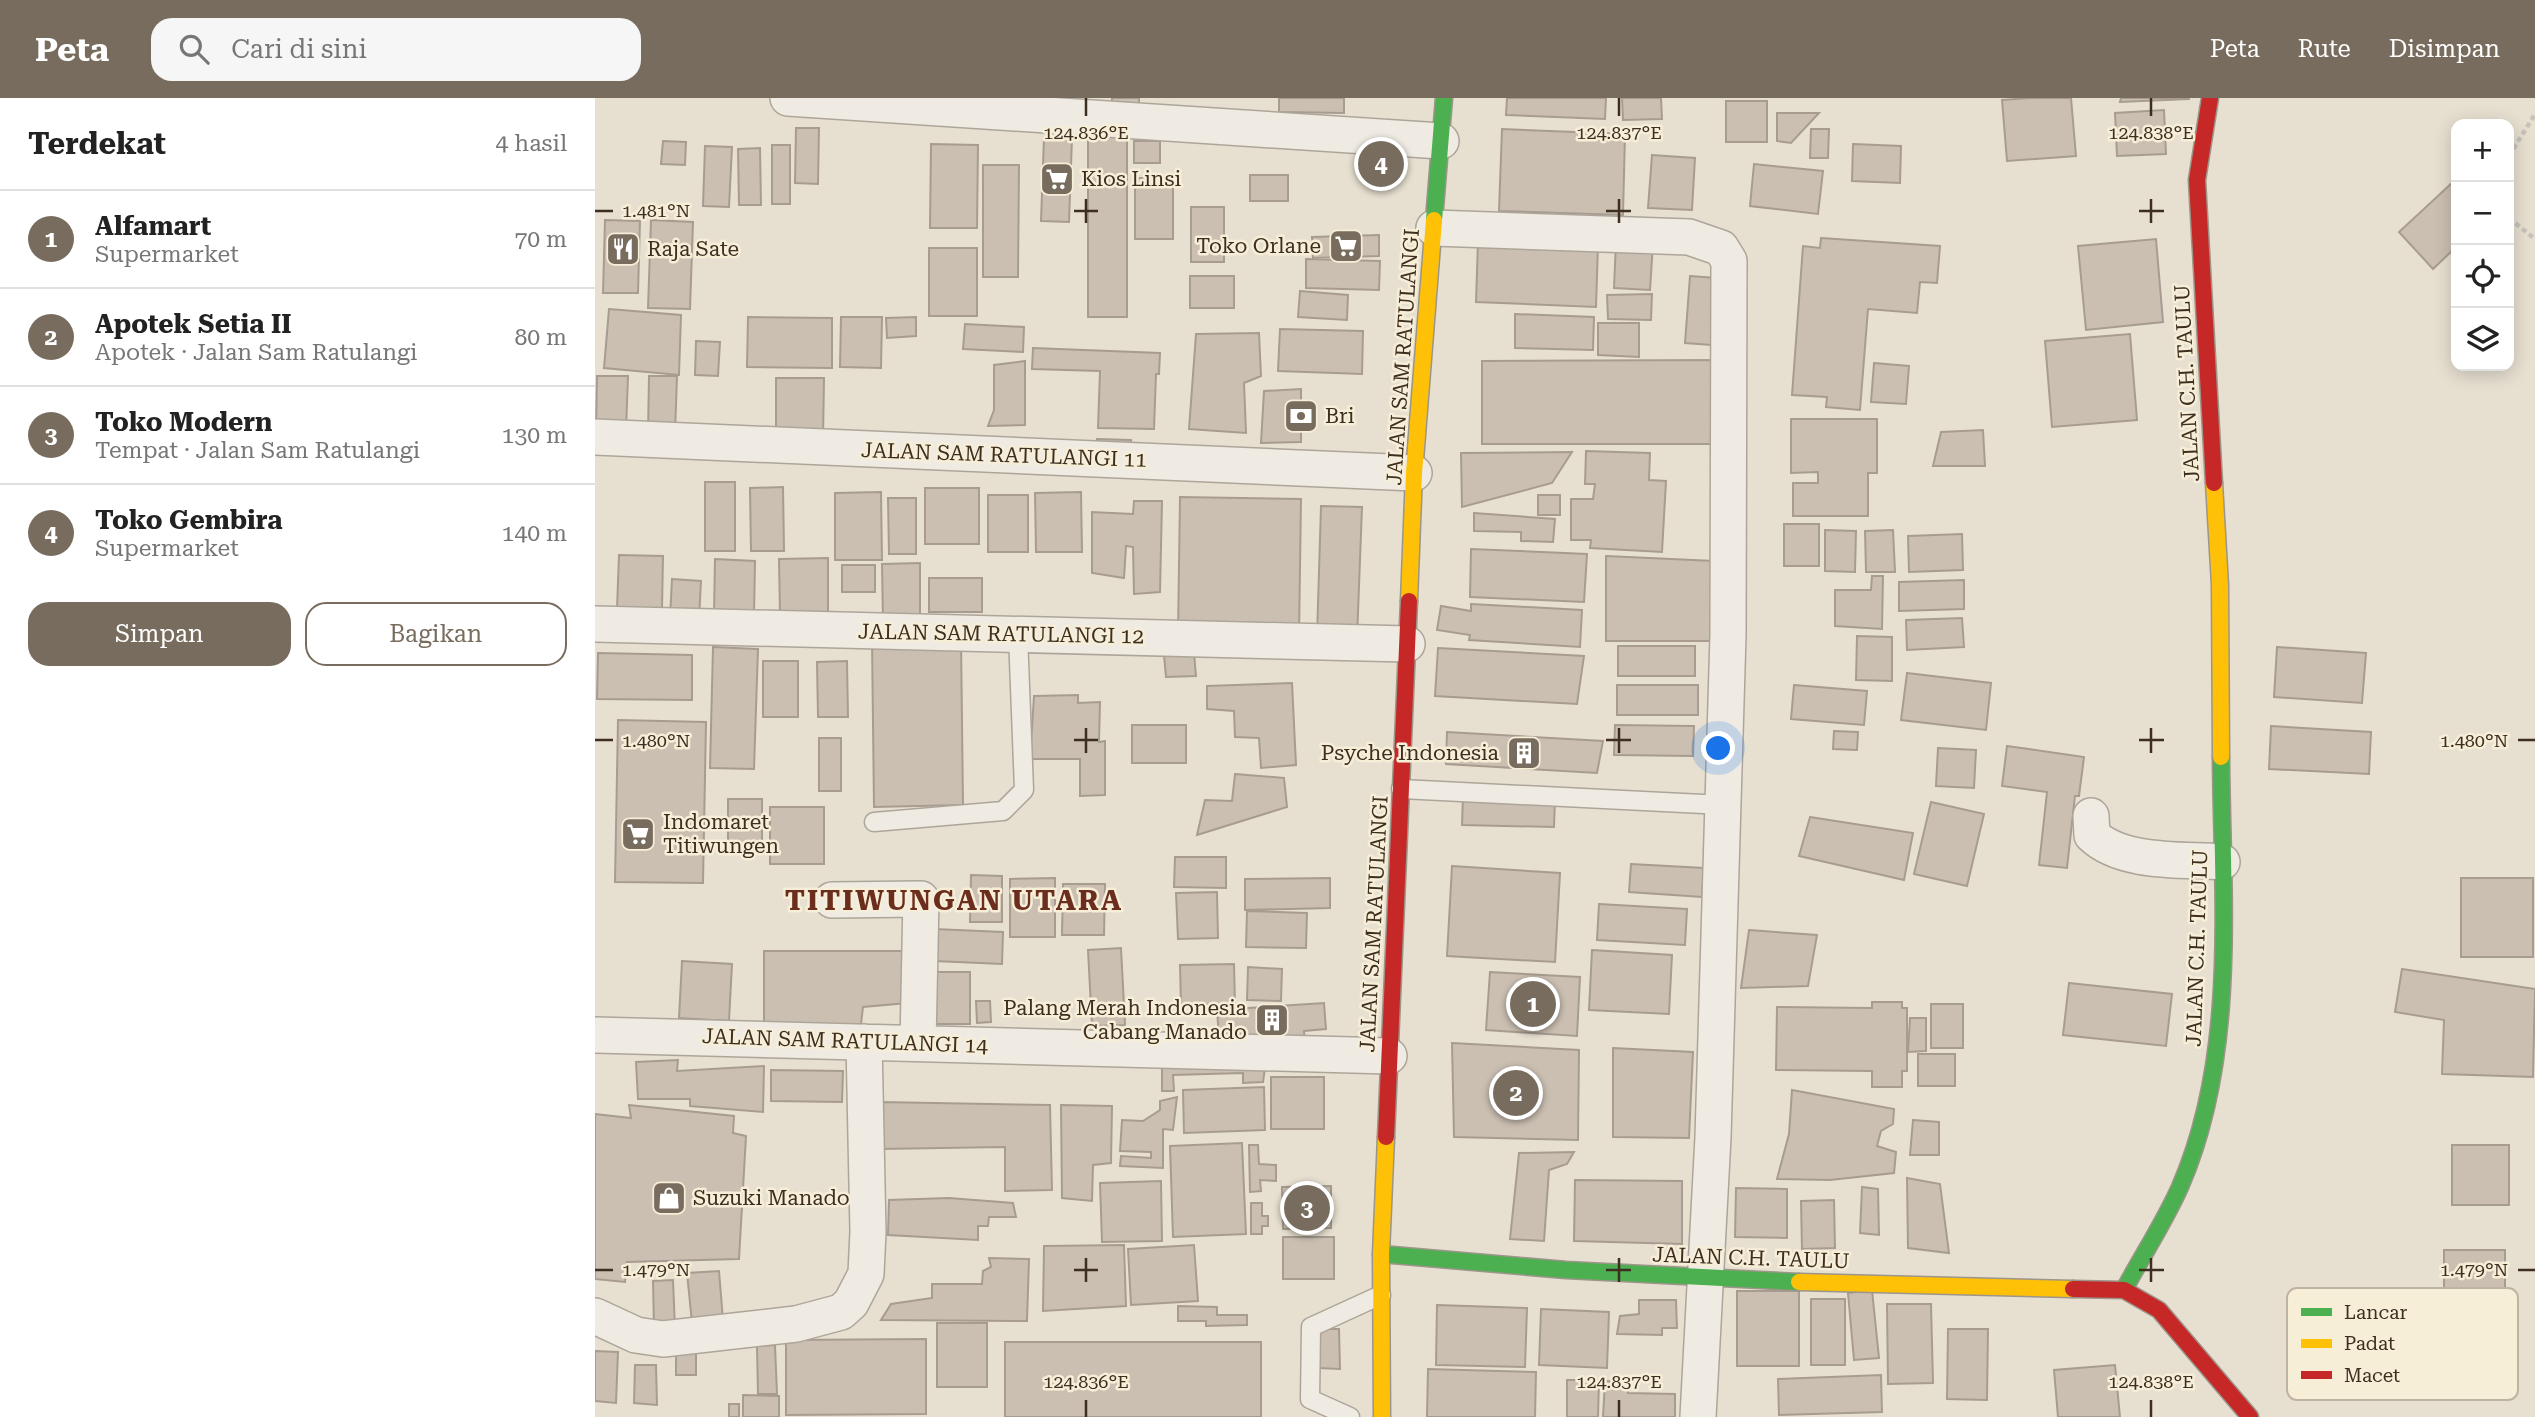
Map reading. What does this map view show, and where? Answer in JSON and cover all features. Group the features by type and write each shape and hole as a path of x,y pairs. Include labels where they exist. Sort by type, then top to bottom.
{"street":[{"path":"789,98 1441,141"},
{"name":"JALAN SAM RATULANGI","path":"1382,1417 1381,1254 1414,472 1444,98"},
{"name":"JALAN C.H. TAULU","path":"1381,1254 1514,1269 1706,1278 2124,1290 2180,1187 2203,1117 2215,1062 2222,972 2220,585 2197,180 2200,146 2210,98"},
{"path":"1434,228 1689,237 1721,247 1729,261 1728,635 1706,1278 1698,1417"},
{"name":"JALAN SAM RATULANGI 11","path":"595,437 1414,472"},
{"name":"JALAN SAM RATULANGI 12","path":"595,624 1407,644"},
{"path":"2091,816 2092,835 2102,845 2159,857 2222,862"},
{"path":"832,900 921,899 918,1043"},
{"name":"JALAN SAM RATULANGI 14","path":"595,1034 1389,1056"},
{"path":"595,1316 617,1329 663,1339 796,1324 841,1312 851,1303 866,1274 868,1232 864,1042"},
{"path":"2124,1290 2159,1310 2250,1417"}],"lane":[{"path":"874,822 1003,811 1015,802 1024,790 1018,635"},
{"path":"1401,789 1723,805"},
{"path":"1350,1417 1310,1399 1311,1327 1381,1295"}],"path":[{"path":"2514,148 2535,114"},
{"path":"2514,222 2535,239"}],"building":[{"path":"1112,98 1139,98 1139,103 1112,103"},
{"path":"1279,98 1344,98 1344,113 1279,112"},
{"path":"1507,98 1606,98 1605,119 1506,115"},
{"path":"1622,98 1661,98 1662,119 1623,120"},
{"path":"2071,98 2076,156 2007,161 2002,100"},
{"path":"2121,98 2189,98 2189,99 2120,102"},
{"path":"1726,101 1767,101 1767,142 1726,142"},
{"path":"2164,110 2166,154 2117,156 2115,113"},
{"path":"1777,113 1819,113 1791,143 1777,141"},
{"path":"796,128 819,128 818,184 795,183"},
{"path":"1502,129 1625,134 1623,215 1499,211"},
{"path":"1811,129 1829,129 1828,158 1810,158"},
{"name":"Kios Linsi","path":"1044,137 1072,138 1069,222 1041,221"},
{"path":"1088,137 1127,137 1127,317 1088,317"},
{"path":"663,141 686,142 685,165 661,164"},
{"path":"1134,141 1160,141 1160,163 1134,163"},
{"path":"931,144 978,145 977,228 930,228"},
{"path":"1853,144 1901,146 1900,183 1852,181"},
{"path":"772,145 790,145 790,204 772,204"},
{"path":"705,146 732,147 729,207 703,206"},
{"path":"760,148 761,205 739,205 738,149"},
{"path":"1365,153 1398,156 1397,176 1364,173"},
{"path":"1652,155 1695,158 1692,210 1648,208"},
{"path":"1754,164 1823,171 1818,214 1750,206"},
{"path":"983,165 1019,165 1018,277 983,277"},
{"path":"1250,175 1288,175 1288,201 1250,201"},
{"path":"1135,178 1173,178 1173,239 1135,239"},
{"path":"2451,184 2451,252 2433,269 2399,232"},
{"path":"1191,207 1224,207 1224,262 1191,262"},
{"path":"605,220 640,221 638,293 603,293"},
{"path":"651,220 693,222 690,309 648,308"},
{"name":"Toko Orlane","path":"1379,235 1379,256 1313,258 1312,237"},
{"path":"1821,238 1940,246 1937,283 1920,282 1917,313 1868,309 1860,410 1826,407 1827,397 1792,395 1803,246 1820,248"},
{"path":"2156,239 2163,322 2086,330 2078,246"},
{"path":"1478,241 1598,245 1596,307 1476,302"},
{"path":"1616,241 1653,243 1650,290 1614,288"},
{"path":"929,248 977,248 977,316 929,316"},
{"path":"1306,259 1380,261 1379,290 1306,288"},
{"path":"1190,276 1234,276 1234,308 1190,308"},
{"path":"1690,276 1716,278 1711,345 1685,343"},
{"path":"1300,291 1348,295 1347,320 1298,317"},
{"path":"1652,294 1651,320 1608,319 1607,295"},
{"path":"609,309 681,315 679,375 604,368"},
{"path":"1515,314 1594,317 1593,350 1515,348"},
{"path":"748,317 832,318 832,368 747,367"},
{"path":"841,317 882,317 881,368 840,367"},
{"path":"916,317 916,336 887,338 886,318"},
{"path":"1598,323 1639,323 1639,357 1598,355"},
{"path":"965,324 1024,327 1023,352 963,349"},
{"path":"1280,329 1363,331 1362,374 1278,371"},
{"path":"1259,333 1261,376 1244,383 1246,433 1189,429 1196,334"},
{"path":"2130,334 2137,420 2052,427 2045,341"},
{"path":"696,341 720,342 718,376 695,375"},
{"path":"1033,348 1160,353 1159,374 1156,374 1154,429 1098,428 1100,371 1032,369"},
{"path":"1722,360 1722,444 1482,444 1482,361"},
{"path":"1025,361 1025,425 988,426 994,410 994,365"},
{"path":"1874,363 1909,366 1906,404 1871,402"},
{"path":"597,376 628,376 626,431 596,430"},
{"path":"649,376 677,376 675,434 648,433"},
{"path":"776,378 824,378 823,439 776,439"},
{"path":"1301,389 1301,442 1261,443 1264,391"},
{"path":"1791,419 1877,419 1877,473 1868,473 1868,516 1793,516 1793,483 1818,483 1818,472 1791,473"},
{"path":"1983,430 1985,466 1933,466 1941,432"},
{"path":"1097,439 1131,440 1131,457 1097,457"},
{"path":"1586,451 1650,453 1649,480 1666,481 1662,552 1590,548 1591,540 1571,540 1571,499 1593,499 1595,484 1585,484"},
{"path":"1572,452 1552,483 1462,507 1461,453"},
{"path":"705,482 735,482 735,551 705,551"},
{"path":"783,487 784,551 751,551 750,488"},
{"path":"925,488 979,488 979,544 925,544"},
{"path":"881,492 882,560 835,560 835,493"},
{"path":"1081,492 1082,552 1036,552 1035,493"},
{"path":"988,495 1028,495 1028,552 988,552"},
{"path":"1538,495 1560,495 1560,515 1538,515"},
{"path":"1180,497 1301,499 1299,636 1178,635"},
{"path":"888,498 916,498 916,554 889,554"},
{"path":"1134,501 1162,501 1160,592 1134,594 1133,547 1126,546 1124,578 1092,573 1092,512 1133,514"},
{"path":"1321,506 1362,507 1357,639 1317,637"},
{"path":"1474,513 1555,519 1553,542 1521,541 1521,532 1474,531"},
{"path":"1784,524 1819,524 1819,566 1784,566"},
{"path":"1825,530 1856,531 1855,572 1825,571"},
{"path":"1893,530 1895,572 1866,572 1865,531"},
{"path":"1962,534 1963,570 1909,572 1908,536"},
{"path":"1471,549 1587,554 1584,602 1470,597"},
{"path":"619,555 663,556 662,609 617,609"},
{"path":"1606,556 1714,561 1713,641 1606,641"},
{"path":"828,558 828,614 780,615 779,559"},
{"path":"715,559 755,561 754,616 714,614"},
{"path":"920,563 920,621 883,621 882,564"},
{"path":"842,565 875,565 875,592 842,592"},
{"path":"1872,576 1883,576 1882,629 1835,626 1835,590 1871,590"},
{"path":"929,578 982,578 982,612 929,612"},
{"path":"672,579 701,581 699,619 670,618"},
{"path":"1964,580 1964,609 1899,611 1899,582"},
{"path":"1471,604 1582,610 1580,647 1469,640 1470,635 1437,630 1441,606 1471,611"},
{"path":"1962,618 1964,647 1907,650 1906,620"},
{"path":"1857,636 1892,637 1892,681 1856,680"},
{"path":"961,639 963,805 874,807 872,640"},
{"path":"1618,646 1695,646 1695,676 1618,676"},
{"path":"713,647 758,649 754,769 710,768"},
{"path":"2277,647 2366,653 2362,703 2274,697"},
{"path":"1438,648 1584,656 1577,704 1435,696"},
{"path":"598,653 692,655 692,700 597,699"},
{"path":"1194,653 1196,676 1166,677 1164,655"},
{"path":"763,661 798,661 798,717 763,717"},
{"path":"847,661 848,717 818,717 817,662"},
{"path":"1907,673 1991,683 1986,730 1901,720"},
{"path":"1292,683 1296,765 1261,768 1259,738 1235,737 1234,711 1207,709 1207,686"},
{"path":"1617,685 1698,685 1698,715 1617,715"},
{"path":"1794,685 1867,691 1864,725 1791,719"},
{"path":"1078,695 1078,703 1100,702 1099,742 1105,741 1105,795 1080,796 1080,759 1030,759 1034,696"},
{"path":"618,720 706,722 703,883 615,882"},
{"path":"1132,725 1186,725 1186,763 1132,763"},
{"path":"1615,725 1694,726 1693,756 1614,755"},
{"path":"2271,726 2371,732 2369,774 2269,769"},
{"path":"1834,731 1858,732 1857,750 1833,749"},
{"name":"Psyche Indonesia","path":"1447,732 1603,741 1597,773 1446,764"},
{"path":"819,738 841,738 841,791 819,791"},
{"path":"2007,746 2084,757 2079,796 2075,796 2067,868 2039,865 2047,792 2002,786"},
{"path":"1938,748 1976,750 1974,788 1936,786"},
{"path":"1235,774 1284,778 1287,807 1197,835 1205,800 1232,801"},
{"path":"1463,795 1555,798 1554,827 1462,825"},
{"path":"728,799 762,799 762,847 728,847"},
{"path":"1931,802 1984,814 1967,886 1914,874"},
{"path":"770,807 824,807 824,864 770,864"},
{"path":"1810,817 1913,833 1904,880 1799,856"},
{"path":"1175,857 1226,857 1226,888 1174,887"},
{"path":"1631,864 1704,868 1702,897 1629,892"},
{"path":"1452,866 1560,873 1555,962 1447,956"},
{"path":"971,875 1002,876 1002,922 970,922"},
{"path":"1055,878 1055,937 1010,937 1010,879"},
{"path":"1330,878 1330,908 1245,910 1245,879"},
{"path":"2461,878 2533,878 2533,957 2461,957"},
{"path":"1063,884 1105,884 1104,935 1062,935"},
{"path":"1217,892 1218,938 1178,939 1176,893"},
{"path":"1599,904 1687,909 1685,945 1597,940"},
{"path":"1247,911 1307,913 1306,948 1246,947"},
{"path":"934,929 1003,932 1002,964 934,961"},
{"path":"1749,930 1817,935 1808,986 1741,988"},
{"path":"1121,948 1125,1025 1092,1026 1088,950"},
{"path":"1592,950 1672,955 1669,1014 1589,1010"},
{"path":"764,951 906,951 907,1003 863,1007 861,1024 764,1024"},
{"path":"682,961 732,964 729,1021 679,1018"},
{"path":"1234,964 1235,1004 1181,1005 1180,965"},
{"path":"1248,967 1282,969 1281,1001 1247,1000"},
{"path":"2402,969 2535,989 2533,1077 2442,1074 2444,1020 2395,1012"},
{"path":"932,972 970,972 970,1024 932,1024"},
{"path":"1490,972 1580,977 1577,1036 1486,1030"},
{"path":"2069,983 2172,994 2166,1046 2063,1035"},
{"path":"976,1001 990,1001 991,1022 977,1023"},
{"path":"1872,1002 1902,1002 1902,1008 1907,1008 1907,1071 1902,1071 1902,1087 1872,1087 1872,1071 1776,1070 1777,1007 1872,1008"},
{"name":"Palang Merah Indonesia Cabang Manado","path":"1324,1003 1326,1029 1304,1031 1305,1041 1219,1037 1217,1010"},
{"path":"1931,1004 1963,1004 1963,1048 1931,1048"},
{"path":"1910,1018 1926,1018 1926,1051 1908,1052"},
{"path":"1452,1043 1579,1050 1578,1140 1454,1137"},
{"path":"1613,1048 1693,1052 1689,1138 1613,1137"},
{"path":"1918,1054 1955,1054 1955,1086 1918,1086"},
{"path":"678,1060 677,1071 764,1066 763,1112 690,1106 690,1099 638,1099 636,1062"},
{"path":"1162,1060 1265,1068 1263,1082 1243,1083 1243,1073 1173,1075 1174,1091 1162,1091"},
{"path":"771,1070 843,1071 842,1102 771,1101"},
{"path":"1271,1077 1324,1077 1324,1129 1271,1129"},
{"path":"1264,1087 1265,1130 1184,1133 1183,1090"},
{"path":"1792,1090 1894,1109 1893,1124 1881,1131 1877,1146 1896,1152 1894,1173 1830,1180 1777,1179 1789,1134"},
{"path":"1177,1097 1173,1130 1163,1129 1163,1168 1120,1166 1121,1156 1151,1158 1151,1152 1120,1151 1122,1120 1143,1121 1160,1110 1160,1101"},
{"path":"879,1102 1050,1105 1052,1190 1005,1191 1005,1147 880,1149"},
{"name":"Suzuki Manado","path":"629,1105 734,1116 733,1133 746,1136 739,1259 627,1262 625,1282 595,1279 595,1114 631,1118"},
{"path":"1061,1105 1112,1106 1111,1163 1093,1165 1092,1201 1062,1198"},
{"path":"1913,1120 1939,1122 1939,1155 1910,1155"},
{"path":"1242,1143 1246,1234 1173,1237 1170,1146"},
{"path":"1249,1145 1258,1145 1259,1164 1276,1165 1276,1181 1260,1180 1261,1191 1250,1192"},
{"path":"2452,1145 2509,1145 2509,1205 2452,1205"},
{"path":"1574,1152 1567,1164 1549,1170 1544,1241 1510,1239 1519,1153"},
{"path":"1907,1178 1940,1184 1949,1253 1908,1248"},
{"path":"1575,1180 1682,1181 1682,1244 1574,1241"},
{"path":"1161,1181 1162,1241 1102,1242 1100,1183"},
{"path":"1331,1186 1331,1228 1283,1229 1282,1187"},
{"path":"1862,1187 1878,1189 1879,1235 1860,1233"},
{"path":"1736,1188 1787,1189 1787,1238 1735,1237"},
{"path":"949,1198 1013,1203 1016,1217 989,1217 988,1226 978,1226 978,1240 888,1235 889,1200"},
{"path":"1834,1200 1835,1248 1802,1249 1801,1201"},
{"path":"1251,1203 1262,1203 1262,1216 1268,1216 1268,1226 1262,1226 1262,1234 1251,1234"},
{"path":"1283,1237 1334,1237 1334,1279 1283,1279"},
{"path":"1124,1245 1126,1306 1043,1311 1044,1246"},
{"path":"1194,1245 1198,1301 1131,1305 1128,1249"},
{"path":"2444,1250 2505,1250 2505,1288 2444,1288"},
{"path":"989,1258 1029,1259 1027,1321 881,1320 891,1304 932,1298 932,1284 982,1284 983,1271 991,1267"},
{"path":"719,1271 723,1320 692,1323 687,1273"},
{"path":"673,1280 675,1329 654,1329 653,1281"},
{"path":"1872,1290 1879,1358 1854,1360 1848,1293"},
{"path":"1737,1291 1799,1291 1799,1366 1737,1366"},
{"path":"1811,1299 1845,1299 1845,1365 1811,1365"},
{"path":"1639,1300 1676,1300 1677,1328 1662,1328 1662,1335 1617,1334 1620,1316 1639,1314"},
{"path":"1887,1304 1931,1304 1933,1383 1888,1384"},
{"path":"1437,1305 1527,1308 1525,1367 1436,1365"},
{"path":"1178,1306 1217,1307 1217,1315 1247,1315 1247,1325 1206,1326 1206,1321 1178,1321"},
{"path":"1541,1309 1609,1312 1607,1368 1539,1365"},
{"path":"937,1323 987,1323 987,1387 937,1387"},
{"path":"1318,1329 1339,1329 1340,1369 1318,1368"},
{"path":"1948,1329 1988,1329 1987,1400 1947,1399"},
{"path":"926,1339 926,1414 786,1415 786,1340"},
{"path":"1005,1342 1261,1342 1261,1417 1005,1417"},
{"path":"775,1345 777,1394 758,1394 757,1346"},
{"path":"676,1350 696,1350 696,1375 676,1375"},
{"path":"595,1351 618,1352 616,1403 595,1401"},
{"path":"635,1365 656,1365 657,1405 634,1403"},
{"path":"2115,1365 2120,1417 2058,1417 2054,1370"},
{"path":"1428,1369 1536,1372 1535,1417 1427,1417"},
{"path":"1881,1375 1882,1412 1779,1415 1778,1379"},
{"path":"1567,1380 1599,1380 1598,1417 1567,1417"},
{"path":"1605,1381 1628,1382 1628,1393 1675,1394 1675,1417 1603,1417"},
{"path":"743,1395 779,1396 779,1417 743,1417"},
{"path":"729,1404 739,1404 739,1417 729,1417"}],"traffic: fast":[{"path":"1434,220 1444,98"},
{"path":"2124,1290 2180,1187 2198,1136 2211,1084 2223,975 2221,757"},
{"path":"1381,1254 1566,1270 1799,1282"}],"traffic: slow":[{"path":"1409,601 1414,473 1434,220"},
{"path":"2214,483 2220,585 2221,757"},
{"path":"1382,1417 1381,1254 1386,1137"},
{"path":"1799,1282 2073,1289"}],"traffic: jam":[{"path":"2210,98 2197,180 2214,483"},
{"path":"1386,1137 1409,601"},
{"path":"2073,1289 2124,1290 2159,1310 2250,1417"}],"place":[{"name":"Toko Gembira","path":"1381,164"},
{"name":"Kios Linsi","path":"1057,179"},
{"name":"Toko Orlane","path":"1346,246"},
{"name":"Raja Sate","path":"623,249"},
{"name":"Bri","path":"1301,416"},
{"name":"Psyche Indonesia","path":"1524,753"},
{"name":"Indomaret Titiwungen","path":"638,834"},
{"name":"Alfamart","path":"1533,1004"},
{"name":"Palang Merah Indonesia Cabang Manado","path":"1272,1020"},
{"name":"Apotek Setia II","path":"1516,1093"},
{"name":"Suzuki Manado","path":"669,1198"},
{"name":"Toko Modern","path":"1307,1208"}],"district":[{"name":"TITIWUNGAN UTARA","path":"954,900"}]}
